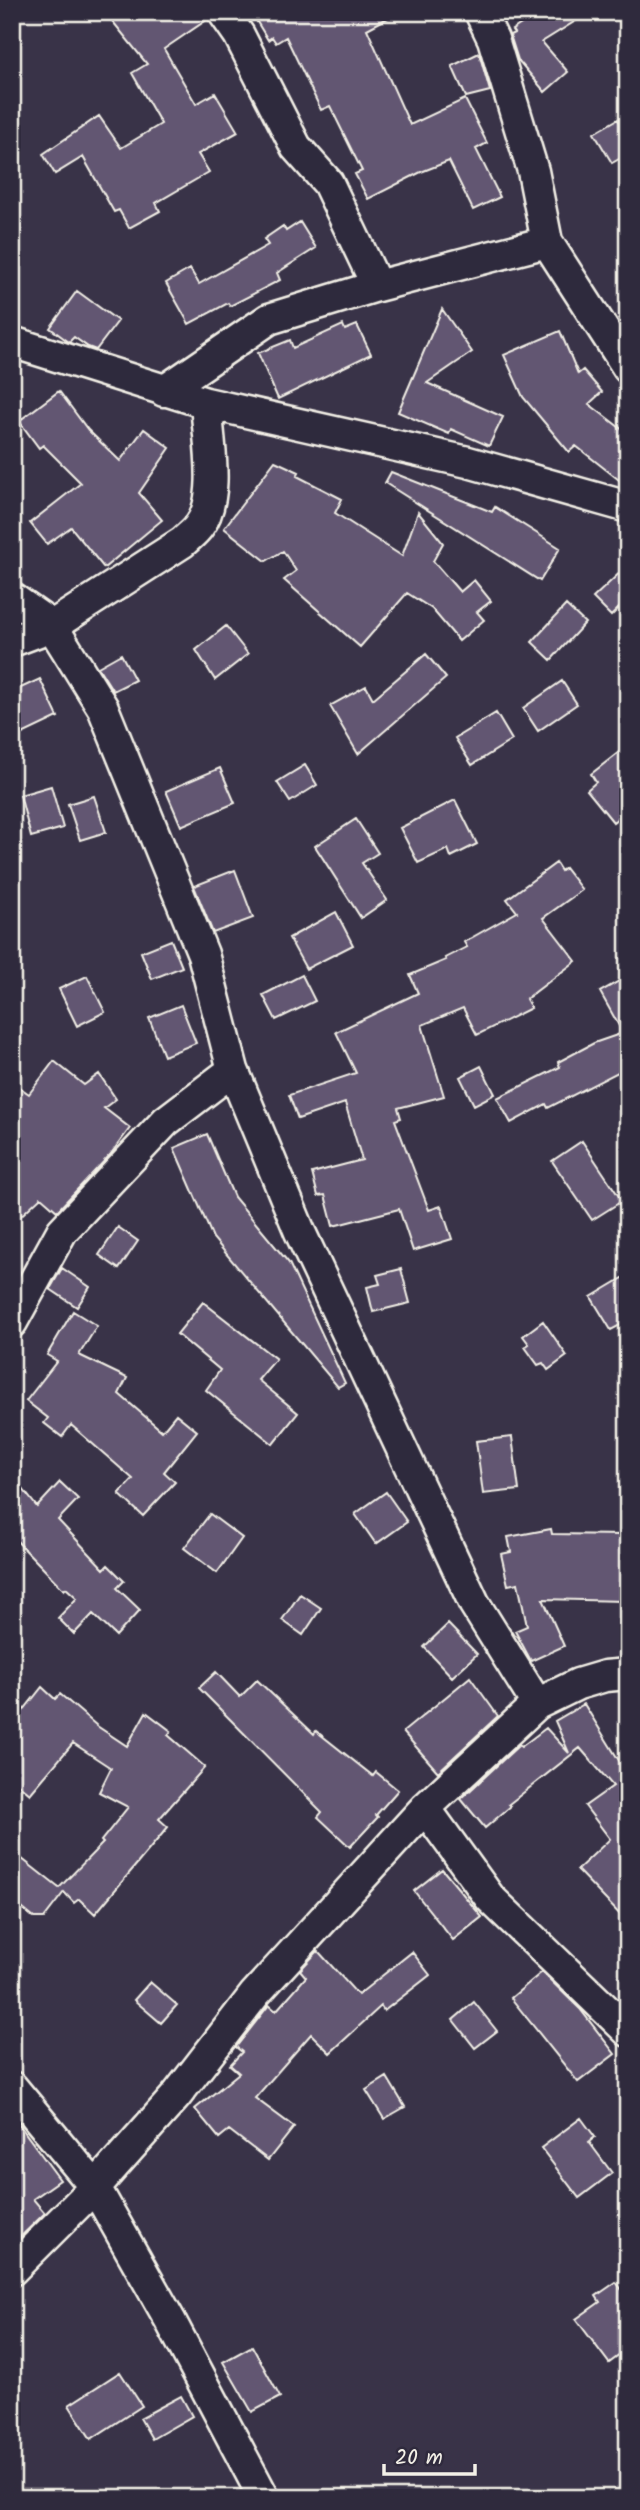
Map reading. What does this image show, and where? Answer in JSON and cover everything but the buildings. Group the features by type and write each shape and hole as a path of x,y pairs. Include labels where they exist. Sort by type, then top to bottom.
{"street":[{"path":"223,12 239,35 296,147 328,183 377,286"},
{"path":"480,12 493,39 533,171 547,242 627,364"},
{"path":"164,391 269,319 377,286 547,242"},
{"path":"12,342 206,403 468,462 628,507"},
{"path":"12,641 52,626 183,542 200,526 210,504 212,482 206,403"},
{"path":"12,598 52,626 103,708 203,954 233,1070 300,1232 474,1603 537,1703"},
{"path":"12,1322 62,1231 166,1121 233,1070"},
{"path":"12,2270 95,2188 176,2095 255,1994 425,1808 537,1703 579,1684 605,1676 628,1674"},
{"path":"425,1808 489,1898 628,2031"},
{"path":"12,2087 95,2188 170,2320 264,2498"}]}
